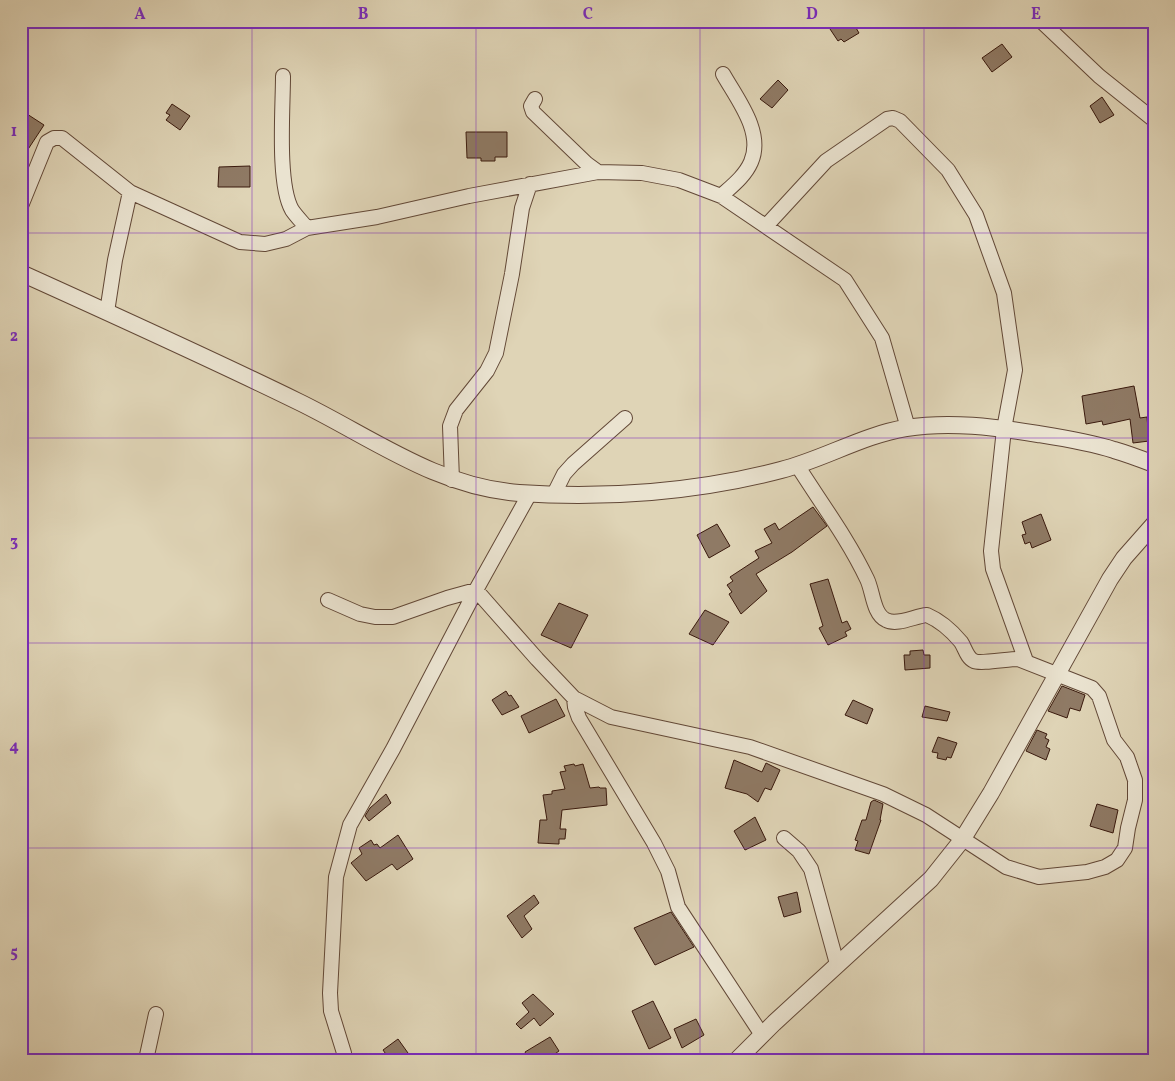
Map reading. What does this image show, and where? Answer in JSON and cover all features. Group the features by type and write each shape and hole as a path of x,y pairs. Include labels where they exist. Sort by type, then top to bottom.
{"street":[{"path":"1041,21 1099,76 1154,120"},
{"path":"721,196 740,180 751,163 755,149 753,133 746,113 723,74"},
{"path":"283,76 283,161 286,192 292,209 307,228"},
{"path":"535,99 531,106 533,112 587,164 598,172"},
{"path":"766,226 826,161 887,119 893,118 900,121 948,170 976,215 1004,293 1014,370 1004,429 992,536 993,569 1026,661"},
{"path":"21,206 47,142 54,138 62,138 130,192 240,242 265,244 286,239 307,228 377,217 469,196 598,172 642,173 679,180 721,196 845,280 882,338 908,428"},
{"path":"452,480 449,446 450,426 456,410 487,371 496,353 512,274 522,208 530,184"},
{"path":"106,312 130,192"},
{"path":"21,272 303,404 402,458 452,480 489,490 530,494 593,494 658,491 719,484 784,470 885,432 944,425 1004,429 1068,439 1115,450 1154,464"},
{"path":"554,494 564,474 626,418"},
{"path":"476,590 574,698 611,717 750,747 882,794 926,815 1006,867 1039,877 1087,872 1105,867 1117,860 1125,848 1135,800 1135,780 1127,757 1114,740 1099,696 1092,688 1026,661 1006,658 981,662 974,661 969,657 962,643 943,624 927,615 888,622 880,617 868,581 839,530 797,465"},
{"path":"344,1060 344,1053 331,1011 330,993 336,877 350,825 393,749 476,590 530,494"},
{"path":"741,1057 836,964 931,879 962,840 991,794 1056,673 1114,572 1140,538 1154,524"},
{"path":"328,600 360,614 376,617 393,616 476,590"},
{"path":"574,698 579,718 654,843 668,871 678,907 762,1035"},
{"path":"784,838 799,851 811,870 836,964"},
{"path":"146,1060 156,1014"}],"building":[{"path":"835,21 852,21 859,33 844,42 841,39 838,41 828,26"},
{"path":"1002,44 1012,57 992,72 982,58"},
{"path":"778,80 788,90 772,108 760,99"},
{"path":"1102,97 1114,115 1100,123 1090,106"},
{"path":"172,104 190,116 180,130 166,120 170,115 166,113"},
{"path":"27,114 44,125 21,160 21,122"},
{"path":"466,132 507,132 507,157 495,157 495,161 467,158"},
{"path":"250,166 250,187 218,187 219,167"},
{"path":"1134,386 1140,418 1147,417 1149,441 1133,443 1130,419 1103,425 1102,421 1086,424 1082,396"},
{"path":"813,507 827,526 792,552 756,574 767,591 741,614 729,594 732,592 727,585 733,581 730,577 759,558 755,551 772,543 764,529 775,523 779,530"},
{"path":"1041,514 1051,540 1032,548 1030,542 1025,544 1022,535 1026,534 1022,522"},
{"path":"717,524 730,546 709,558 697,535"},
{"path":"828,579 842,623 847,621 851,629 845,632 847,636 828,645 819,628 823,626 810,584"},
{"path":"559,603 588,615 571,648 541,635"},
{"path":"705,610 729,622 713,645 689,634"},
{"path":"923,650 924,655 930,655 930,668 905,670 904,655 910,655 910,651"},
{"path":"1062,686 1085,695 1080,711 1070,708 1067,718 1048,711"},
{"path":"506,691 519,707 502,715 492,700"},
{"path":"556,699 565,716 529,733 521,716"},
{"path":"853,700 873,709 867,724 845,715"},
{"path":"925,706 950,712 947,721 922,717"},
{"path":"1037,730 1047,734 1045,738 1049,740 1046,747 1050,749 1046,760 1026,751"},
{"path":"938,737 957,743 951,758 947,757 946,760 937,758 938,753 932,752"},
{"path":"734,760 762,772 766,763 780,770 771,790 765,788 758,802 747,794 725,788"},
{"path":"574,764 575,766 583,764 590,788 606,788 607,805 562,810 560,829 566,829 565,839 559,839 559,844 538,843 540,820 547,820 543,795 565,789 560,772 566,771 564,766"},
{"path":"386,794 391,803 369,821 365,816 370,808"},
{"path":"874,800 883,804 881,820 869,854 855,850 858,841 855,840 862,820 866,820 871,802"},
{"path":"1097,804 1118,810 1113,833 1090,826"},
{"path":"755,817 766,840 745,850 734,831"},
{"path":"398,835 413,859 397,870 392,864 366,881 351,863 362,854 359,848 371,840 374,845 377,844 380,848"},
{"path":"797,892 801,912 784,917 778,897"},
{"path":"534,895 539,903 524,916 532,929 522,938 507,916"},
{"path":"671,912 694,947 655,965 634,928"},
{"path":"533,994 554,1014 540,1026 534,1018 521,1029 516,1024 529,1012 522,1003"},
{"path":"653,1001 671,1038 649,1049 632,1011"},
{"path":"696,1019 704,1035 682,1048 674,1029"},
{"path":"550,1037 559,1051 546,1060 529,1060 525,1052"},
{"path":"398,1039 413,1060 390,1060 383,1050"}]}
